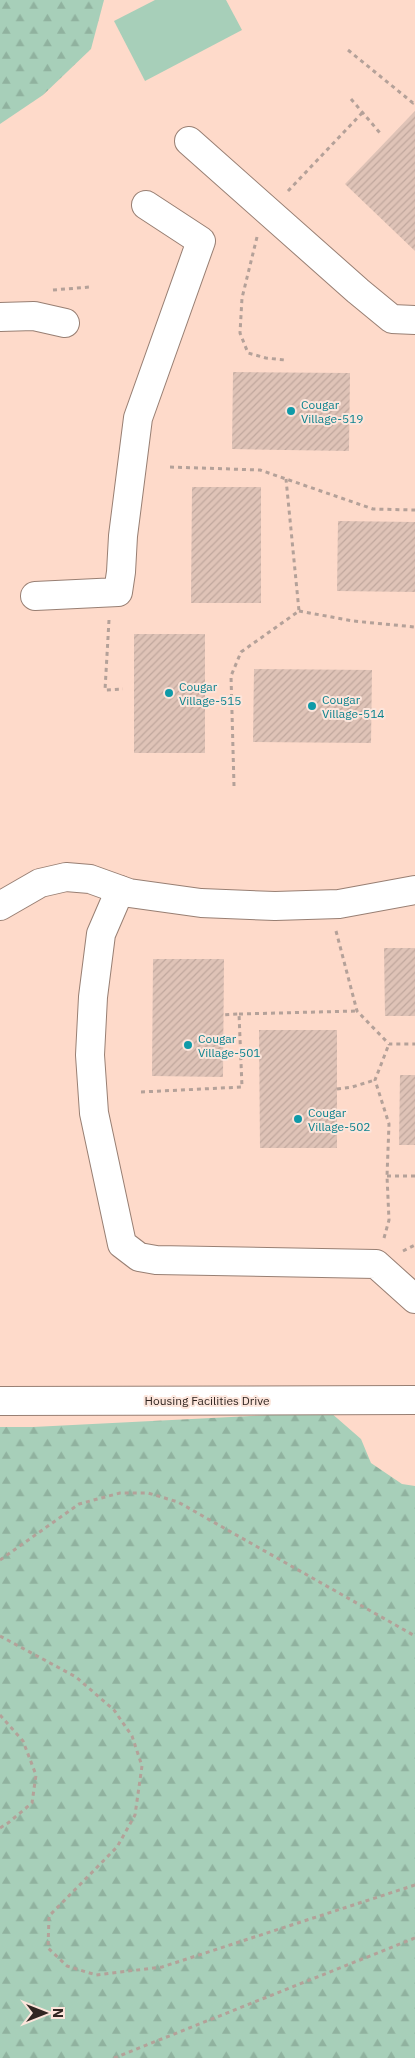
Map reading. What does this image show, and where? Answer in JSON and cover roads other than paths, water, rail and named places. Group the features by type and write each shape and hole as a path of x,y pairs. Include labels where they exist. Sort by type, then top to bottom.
{"street":[{"path":"189,141 392,319 415,320"},
{"path":"35,596 118,592 138,418 201,241 146,204"},
{"path":"0,317 34,316 65,323"},
{"path":"0,906 40,883 66,877 90,879 128,893 201,903 275,906 329,905 415,890"},
{"path":"120,890 102,934 93,996 90,1055 94,1113 122,1244 139,1257 156,1260 376,1264 415,1298"},
{"name":"Housing Facilities Drive","path":"0,1401 415,1400"}],"place":[{"name":"Cougar Village-519","path":"291,411"},
{"name":"Cougar Village-515","path":"169,693"},
{"name":"Cougar Village-514","path":"312,706"},
{"name":"Cougar Village-501","path":"188,1045"},
{"name":"Cougar Village-502","path":"298,1119"}]}
